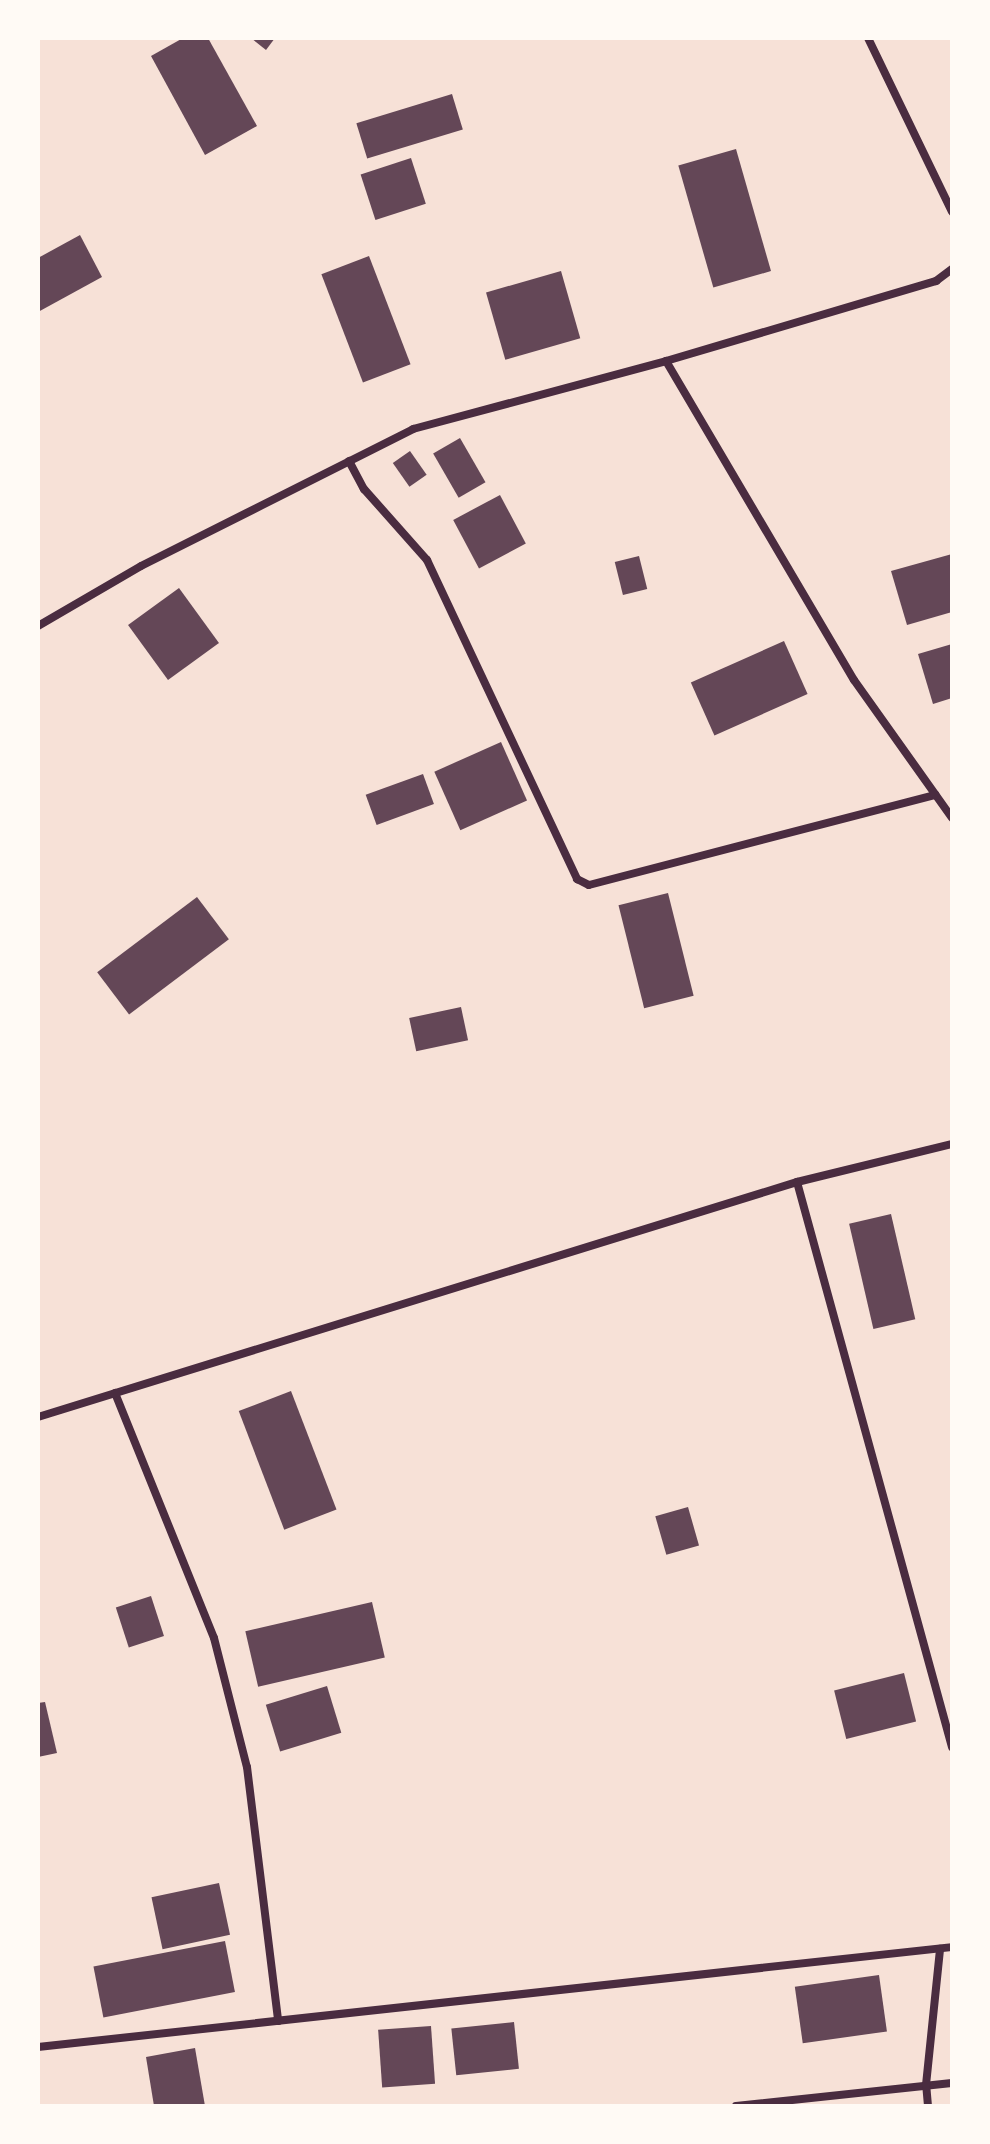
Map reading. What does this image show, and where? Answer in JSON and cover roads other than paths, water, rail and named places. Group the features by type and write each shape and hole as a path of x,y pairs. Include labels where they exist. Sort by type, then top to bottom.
{"street":[{"path":"868,38 952,212"},
{"path":"38,626 141,566 413,429 666,361 936,281 952,269"},
{"path":"666,361 854,680 952,818"},
{"path":"349,461 364,489 427,560 577,879 589,885 935,795"},
{"path":"38,1417 797,1182 952,1144"},
{"path":"797,1182 952,1747"},
{"path":"115,1393 221,1667 247,1767 278,2021"},
{"path":"38,2047 952,1947"},
{"path":"928,2106 926,2085 940,1949"},
{"path":"736,2106 952,2083"}]}
